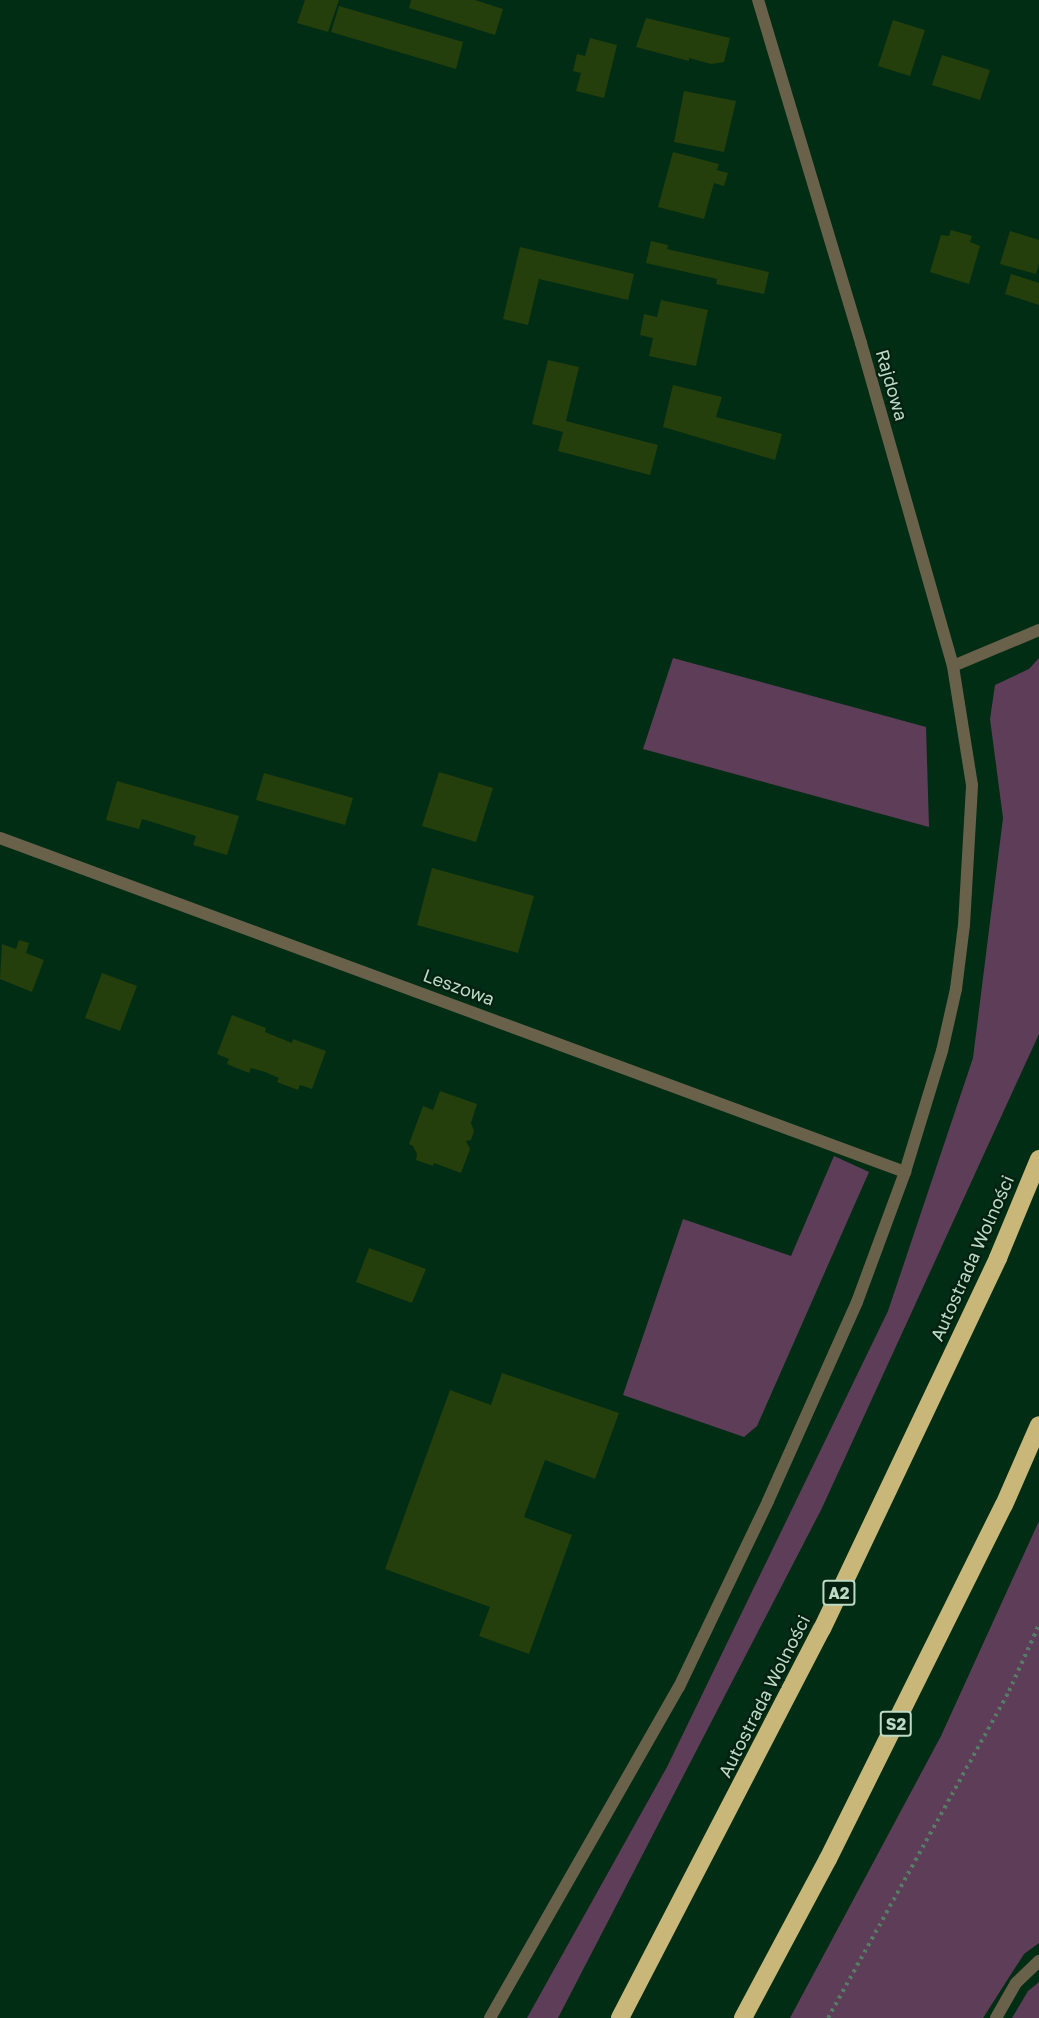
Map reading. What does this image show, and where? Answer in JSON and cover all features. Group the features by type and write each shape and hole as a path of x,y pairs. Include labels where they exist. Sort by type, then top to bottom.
{"highway":[{"name":"Autostrada Wolności","path":"620,2018 822,1629 998,1258 1039,1159"},
{"name":"S2","path":"743,2018 839,1838 1004,1505 1039,1425"}],"street":[{"name":"Rajdowa","path":"490,2018 679,1687 768,1501 857,1302 905,1172 942,1051 956,989 964,925 972,785 953,666 861,343 758,0"},
{"path":"953,666 1039,630"},
{"name":"Leszowa","path":"0,838 905,1172"},
{"path":"996,2018 1016,1983 1039,1961"}],"path":[{"path":"828,2018 1009,1691 1039,1625"}],"shaded area":[{"path":"673,658 926,727 929,827 643,749"},
{"path":"1039,658 1039,1034 822,1508 558,2018 527,2018 667,1767 888,1311 973,1058 1003,818 990,719 995,685 1029,669"},
{"path":"834,1156 869,1172 757,1426 744,1437 623,1395 683,1219 791,1256"},
{"path":"1039,1521 1039,1943 1024,1954 983,2018 790,2018 941,1736"},
{"path":"1039,1982 1039,2018 1012,2018 1028,1991"}],"building":[{"path":"305,0 339,0 328,32 297,23"},
{"path":"411,0 475,0 503,9 495,35 409,8"},
{"path":"339,6 463,42 456,69 331,32"},
{"path":"646,18 730,38 724,62 711,64 689,58 689,61 636,47"},
{"path":"893,20 925,30 910,76 878,66"},
{"path":"590,38 617,45 604,98 576,91 581,73 573,71 577,54 585,56"},
{"path":"942,55 990,70 980,100 932,85"},
{"path":"684,91 736,101 724,152 674,142"},
{"path":"673,152 719,164 717,170 728,173 724,186 714,183 704,219 658,207"},
{"path":"951,230 972,236 970,242 980,246 969,284 930,272 941,235 949,236"},
{"path":"1010,231 1039,240 1039,263 1036,274 1000,264"},
{"path":"651,241 668,245 667,249 769,272 764,294 716,284 717,279 646,263"},
{"path":"520,247 634,274 628,300 539,279 528,325 503,319"},
{"path":"1011,274 1039,283 1039,305 1005,294"},
{"path":"661,300 708,310 696,366 649,356 653,338 640,335 644,314 657,317"},
{"path":"548,360 579,367 566,421 658,445 650,475 558,451 563,432 532,424"},
{"path":"673,385 722,397 716,417 782,434 775,460 663,427"},
{"path":"439,772 493,788 476,842 422,826"},
{"path":"264,773 353,798 345,825 256,800"},
{"path":"117,781 239,816 227,855 193,845 196,836 142,819 139,829 106,820"},
{"path":"432,868 534,896 518,953 417,925"},
{"path":"19,940 29,943 26,953 44,960 32,992 0,979 2,944 16,949"},
{"path":"102,973 137,986 120,1031 85,1018"},
{"path":"232,1015 266,1028 265,1032 292,1043 293,1039 326,1051 312,1089 300,1085 298,1090 277,1082 279,1078 265,1072 251,1068 249,1073 227,1064 229,1059 217,1054"},
{"path":"440,1091 477,1104 471,1123 474,1131 471,1140 466,1141 470,1149 461,1173 434,1163 433,1166 416,1160 417,1154 413,1146 409,1144 423,1106 433,1110"},
{"path":"369,1248 426,1269 412,1303 356,1282"},
{"path":"502,1373 619,1413 595,1479 545,1460 524,1517 572,1535 529,1654 479,1636 490,1607 385,1569 450,1390 491,1405"}]}
